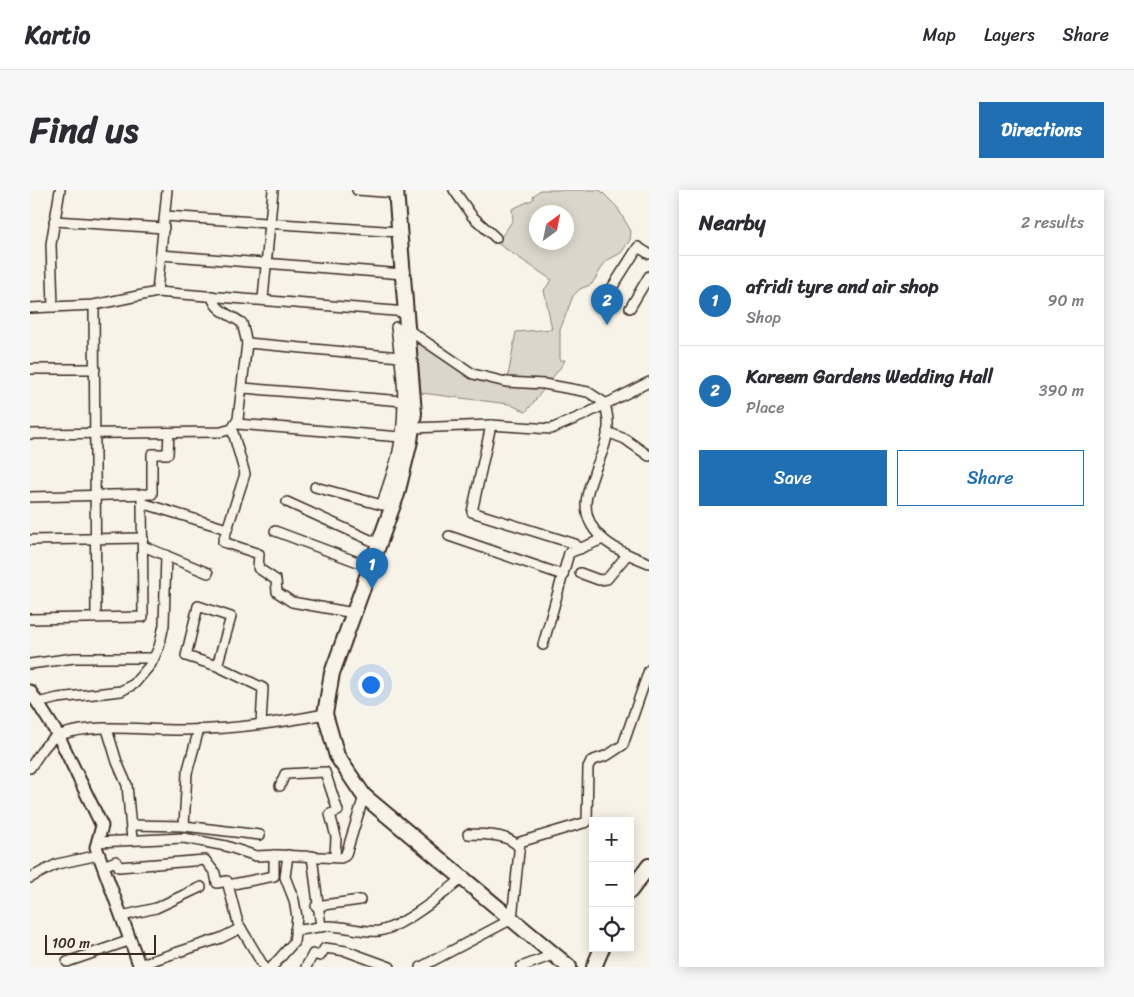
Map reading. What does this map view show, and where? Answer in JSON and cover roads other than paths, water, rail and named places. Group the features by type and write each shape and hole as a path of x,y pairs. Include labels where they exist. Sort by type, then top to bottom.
{"main road":[{"path":"396,192 406,312 402,328 414,412 412,428 397,494 332,673 325,714 338,756 364,796 567,966"},
{"path":"634,886 649,866"},
{"path":"594,967 600,952"}],"street":[{"path":"53,307 51,244 60,190"},
{"path":"157,292 168,190"},
{"path":"263,299 273,190"},
{"path":"357,190 396,192"},
{"path":"454,190 472,216 496,238"},
{"path":"165,216 400,232"},
{"path":"54,221 164,228"},
{"path":"608,294 638,247 649,254"},
{"path":"161,255 403,274"},
{"path":"630,308 649,276"},
{"path":"30,308 94,305 157,292 263,299 406,312"},
{"path":"212,296 214,305 218,309 242,324 247,343 243,388 235,426 245,474 223,542 259,554 258,568 276,580 277,592 292,602 354,612"},
{"path":"94,305 96,617"},
{"path":"315,487 382,505 401,437 404,401 400,357 402,328 473,374 506,382 544,384 588,392 605,403 608,423 604,449 590,485 586,504 592,525 603,539 627,554 649,563"},
{"path":"247,343 400,357"},
{"path":"30,369 94,369"},
{"path":"412,428 491,426 551,429 584,415 649,382"},
{"path":"243,388 404,401"},
{"path":"30,434 221,432 235,426 401,437"},
{"path":"491,426 472,512 575,544 580,549"},
{"path":"606,432 625,439 649,456"},
{"path":"142,499 152,494 152,454 168,454 169,433"},
{"path":"30,497 96,496 142,499 227,529"},
{"path":"30,618 143,617 142,499"},
{"path":"287,502 379,544"},
{"path":"276,531 371,567"},
{"path":"449,536 563,575"},
{"path":"30,540 96,538 143,542 166,555 208,573"},
{"path":"543,645 570,553 603,539"},
{"path":"580,573 599,580 607,579 627,554"},
{"path":"37,703 66,697 121,691 134,684 154,658 159,647 164,625 166,555"},
{"path":"217,666 231,617 198,606 186,656 217,666 263,688 261,724"},
{"path":"30,664 74,658 154,658"},
{"path":"421,967 512,919 520,842 587,822 588,766 591,761 608,755 623,745 649,670"},
{"path":"30,691 58,735 102,826 97,842 101,860 140,966 221,938 241,928"},
{"path":"30,768 38,755 58,735 107,729 199,729 261,724 325,714"},
{"path":"107,729 117,762 127,785 132,840"},
{"path":"184,826 187,773 199,729"},
{"path":"280,786 285,774 325,772 338,811 330,814 336,837 335,857"},
{"path":"97,842 184,838 226,846 256,856 345,856 364,796"},
{"path":"132,825 184,826 260,835"},
{"path":"468,834 504,837 515,842 519,847"},
{"path":"228,885 274,876 274,855"},
{"path":"272,967 294,942 297,917 294,900 285,877 288,855"},
{"path":"312,856 316,906 321,927"},
{"path":"30,878 57,864 101,860 116,861 118,867 205,860 215,873 217,882 226,881 241,928 264,967"},
{"path":"295,930 342,926 359,931 380,931 434,900 463,878"},
{"path":"122,916 156,908 201,887"},
{"path":"316,906 360,900"},
{"path":"67,962 131,940"},
{"path":"306,967 313,954 320,956 326,948 346,951 390,967"},
{"path":"521,967 555,954"}],"place":[{"name":"Kareem Gardens Wedding Hall","path":"607,325"},
{"name":"afridi tyre and air shop","path":"372,589"}]}
